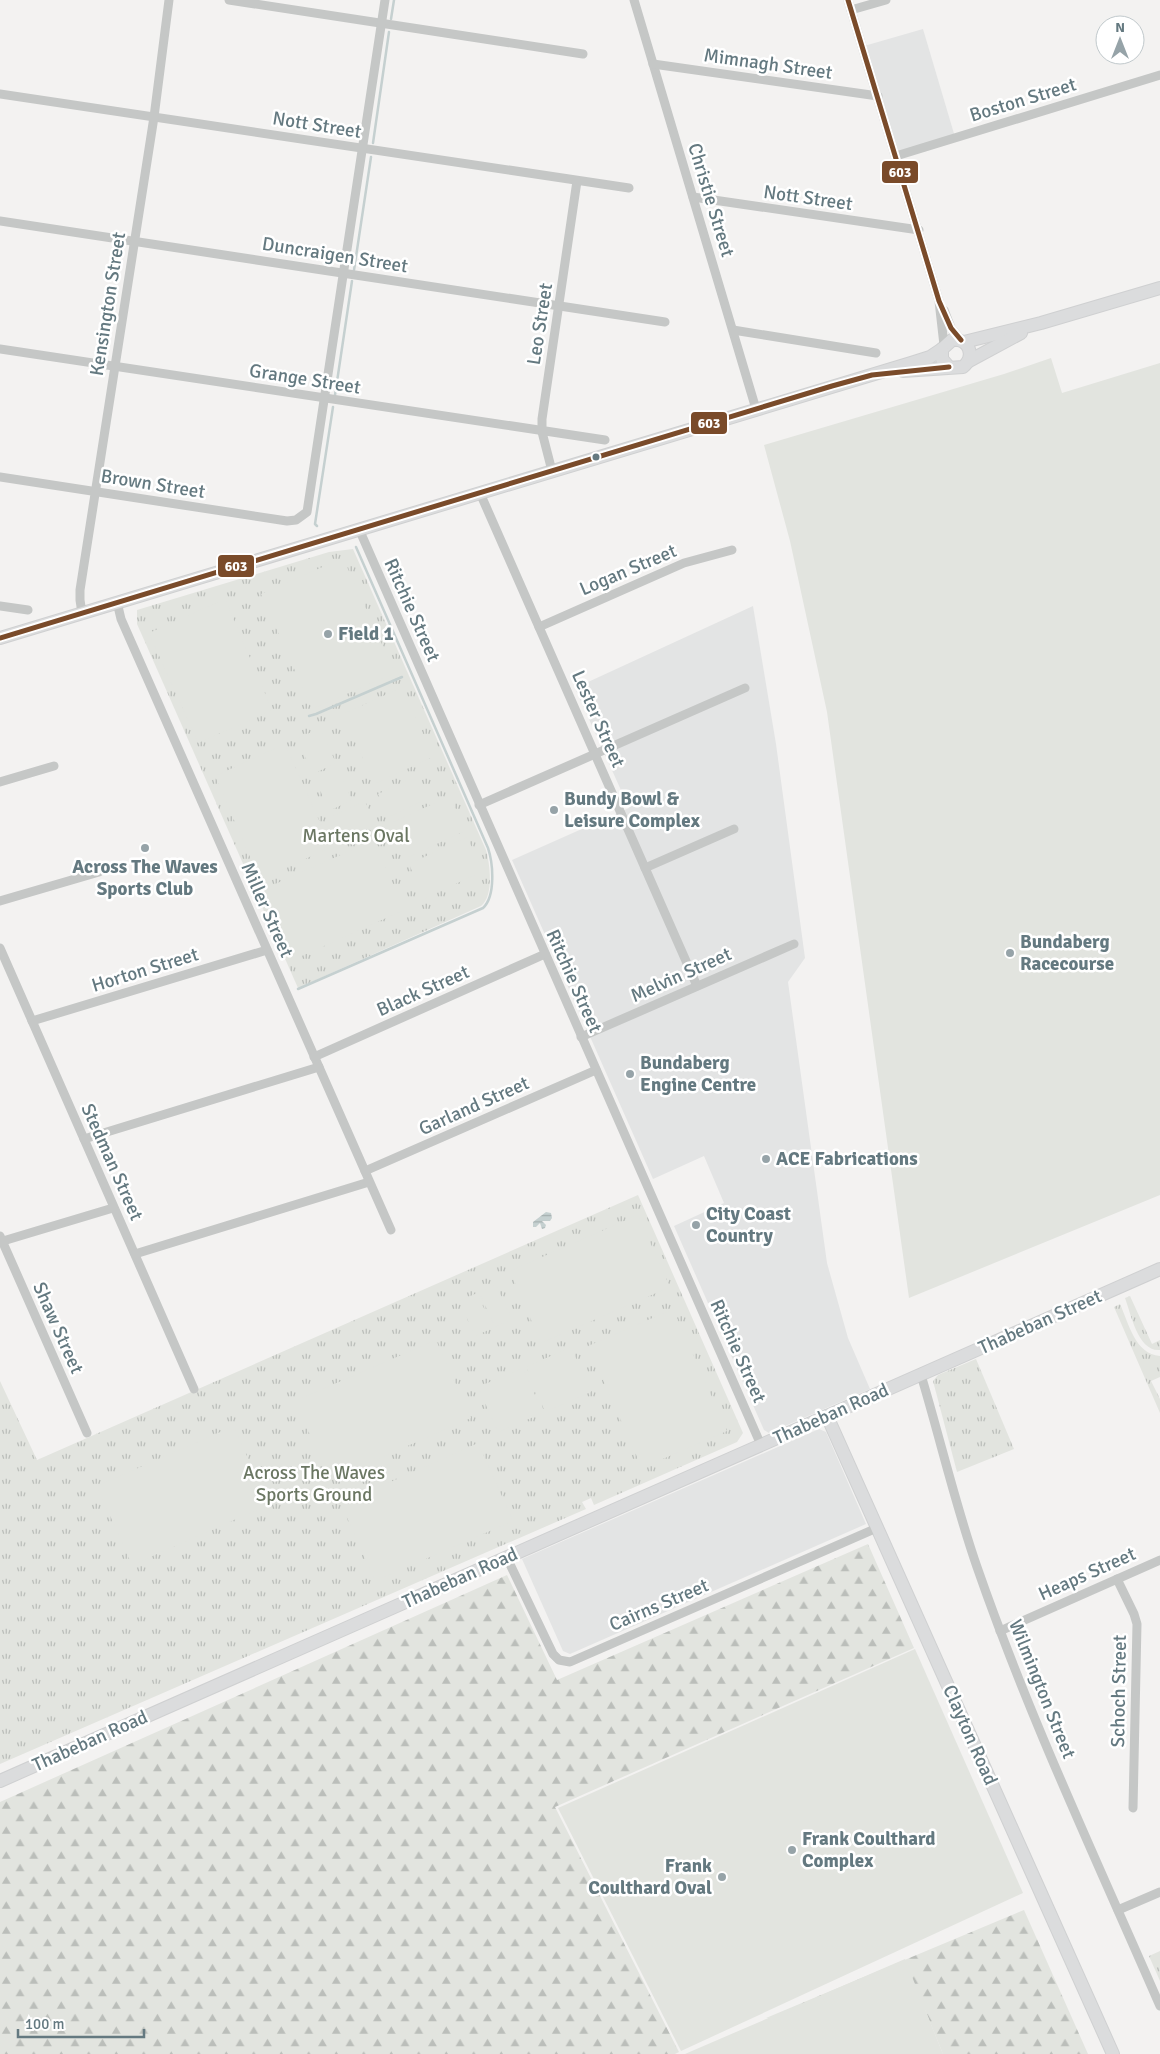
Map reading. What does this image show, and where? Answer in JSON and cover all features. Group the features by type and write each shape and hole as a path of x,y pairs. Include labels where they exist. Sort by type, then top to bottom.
{"street":[{"name":"Kensington Street","path":"82,613 80,590 154,117 169,0"},
{"path":"229,0 583,54"},
{"path":"326,398 385,0"},
{"name":"Christie Street","path":"634,0 756,409"},
{"path":"848,0 939,301 951,328 970,350 969,361"},
{"path":"851,10 886,0"},
{"name":"Mimnagh Street","path":"653,64 878,96"},
{"name":"Boston Street","path":"896,156 1160,75"},
{"name":"Nott Street","path":"0,94 629,188"},
{"name":"Leo Street","path":"552,471 542,432 542,419 577,180"},
{"name":"Nott Street","path":"693,197 919,230"},
{"name":"Duncraigen Street","path":"0,221 664,322"},
{"path":"0,638 930,357 952,340 962,341 1041,323 1160,288"},
{"path":"939,301 943,347 942,359 949,367"},
{"path":"872,375 949,367 960,368 969,361 1041,323"},
{"path":"733,330 876,353"},
{"name":"Grange Street","path":"0,349 604,440"},
{"name":"Brown Street","path":"0,477 287,521 301,518 309,509 326,398"},
{"name":"Lester Street","path":"480,493 697,986"},
{"name":"Ritchie Street","path":"359,529 761,1445"},
{"name":"Logan Street","path":"539,627 684,563 732,550"},
{"name":"Miller Street","path":"117,602 125,627 391,1230"},
{"path":"0,606 28,610"},
{"path":"479,805 745,688"},
{"path":"0,782 54,766"},
{"path":"645,868 734,829"},
{"path":"0,901 99,872"},
{"name":"Melvin Street","path":"581,1037 794,944"},
{"name":"Stedman Street","path":"0,948 194,1389"},
{"name":"Horton Street","path":"32,1021 267,950"},
{"name":"Black Street","path":"314,1057 545,954"},
{"path":"84,1139 318,1066"},
{"name":"Garland Street","path":"364,1171 596,1070"},
{"path":"134,1254 369,1182"},
{"path":"1,1238 113,1208"},
{"name":"Shaw Street","path":"1,1238 87,1434"},
{"name":"Thabeban Street","path":"921,1375 1160,1269"},
{"name":"Thabeban Road","path":"0,1781 921,1375"},
{"name":"Wilmington Street","path":"921,1375 976,1565 1000,1631 1051,1756 1160,2006"},
{"name":"Clayton Road","path":"827,1416 1113,2054"},
{"name":"Cairns Street","path":"507,1558 553,1654 559,1660 570,1662 878,1528"},
{"name":"Heaps Street","path":"1000,1631 1160,1560"},
{"name":"Schoch Street","path":"1117,1579 1137,1624 1133,1808"},
{"path":"1118,1910 1160,1892"}],"shaded area":[{"path":"923,29 955,137 897,154 864,46"},
{"path":"753,606 776,744 805,958 788,982 827,1263 848,1338 870,1389 769,1433 764,1430 674,1226 724,1203 704,1156 653,1179 512,860 629,808 575,688"},
{"path":"546,1212 551,1213 552,1218 550,1221 542,1221 546,1225 545,1228 542,1229 540,1223 533,1227 533,1222"},
{"path":"819,1429 826,1432 866,1524 570,1654 563,1651 522,1559"}],"green space":[{"name":"Bundaberg Racecourse","path":"1051,358 1062,393 1160,363 1160,1195 909,1298 827,712 790,541 764,445 1004,374"},
{"name":"Martens Oval","path":"353,549 486,850 490,871 489,888 488,895 481,906 298,988 137,624 137,610 329,552"},
{"name":"Field 1","path":"343,558 395,673 312,709 261,594"},
{"path":"225,599 272,710 198,743 149,633"},
{"path":"403,687 433,757 374,784 343,714"},
{"path":"320,728 336,763 313,774 297,739"},
{"path":"285,744 331,847 260,880 215,776"},
{"path":"336,765 352,800 329,811 314,776"},
{"path":"412,778 423,801 388,817 378,794"},
{"path":"450,796 465,831 406,858 391,823"},
{"path":"365,801 376,825 342,840 331,817"},
{"path":"467,837 483,871 424,899 409,864"},
{"path":"374,840 404,910 295,959 264,889"},
{"name":"Across The Waves Sports Ground","path":"638,1195 743,1433 737,1442 594,1505 591,1498 582,1502 586,1509 0,1764 0,1381 37,1460"},
{"path":"638,1215 670,1287 541,1343 510,1271"},
{"path":"496,1285 512,1319 495,1327 479,1292"},
{"path":"477,1293 493,1328 475,1336 459,1301"},
{"path":"1130,1296 1152,1344 1160,1340 1160,1350 1152,1349 1146,1345 1136,1331 1125,1298"},
{"path":"1120,1304 1130,1329 1139,1344 1151,1354 1160,1356 1160,1377 1151,1381 1160,1399 1160,1413 1114,1307"},
{"path":"673,1309 727,1431 642,1468 588,1346"},
{"path":"436,1340 471,1418 330,1480 295,1401"},
{"path":"571,1347 591,1392 545,1412 526,1367"},
{"path":"976,1359 1014,1449 957,1472 933,1381 938,1375"},
{"path":"523,1368 543,1413 498,1432 478,1387"},
{"path":"234,1426 268,1505 132,1565 97,1486"},
{"path":"478,1443 513,1521 375,1581 341,1504"},
{"path":"868,1544 914,1648 555,1807 679,2052 675,2054 0,2054 0,1802 507,1575 557,1680"},
{"name":"Frank Coulthard Complex","path":"915,1649 1023,1893 681,2051 558,1808"},
{"path":"1024,1910 1088,2054 943,2054 925,2010 766,2018"},
{"path":"1160,1951 1160,1981 1149,1956"},
{"path":"905,1959 943,2054 685,2054"}],"waterway":[{"path":"391,19 394,0"},
{"path":"373,143 389,32"},
{"path":"354,270 371,157"},
{"path":"335,395 352,281"},
{"path":"317,526 315,524 333,407"},
{"path":"298,989 483,908 487,903 492,888 492,870 488,848 356,547"},
{"path":"309,716 402,677"}],"transit line":[{"name":"603","path":"848,0 939,301 951,328 961,340"},
{"name":"603","path":"0,638 832,386 872,375 949,367"}],"place":[{"name":"Field 1","path":"328,634"},
{"name":"Bundy Bowl & Leisure Complex","path":"554,810"},
{"name":"Across The Waves Sports Club","path":"145,848"},
{"name":"Bundaberg Racecourse","path":"1010,953"},
{"name":"Bundaberg Engine Centre","path":"630,1074"},
{"name":"ACE Fabrications","path":"766,1159"},
{"name":"City Coast Country","path":"696,1225"},
{"name":"Frank Coulthard Complex","path":"792,1850"},
{"name":"Frank Coulthard Oval","path":"722,1877"}]}
